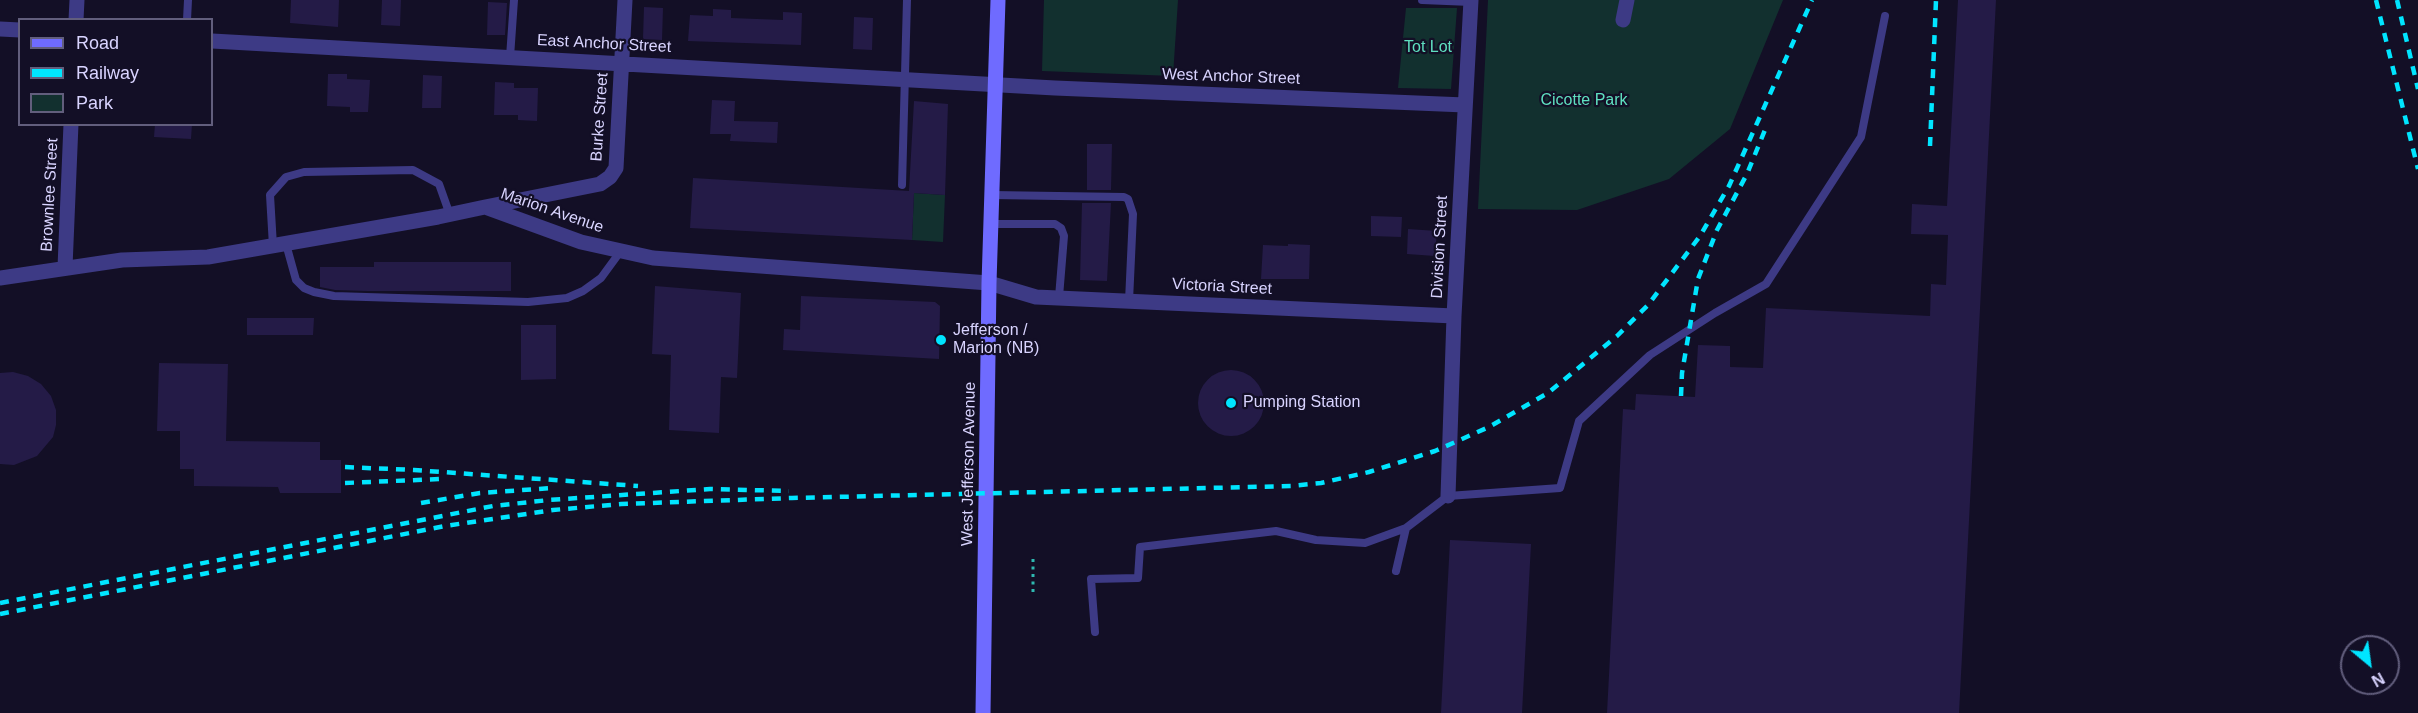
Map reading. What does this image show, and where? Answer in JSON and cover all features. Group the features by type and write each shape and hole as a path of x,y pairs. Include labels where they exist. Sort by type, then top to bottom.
{"main road":[{"name":"West Jefferson Avenue","path":"983,713 989,283 998,0"}],"street":[{"path":"76,18 77,0"},
{"name":"Burke Street","path":"485,207 600,184 610,177 616,168 625,0"},
{"path":"1623,20 1627,0"},
{"name":"Division Street","path":"1448,496 1454,316 1471,1"},
{"path":"0,29 18,30"},
{"name":"East Anchor Street","path":"213,41 995,84"},
{"name":"West Anchor Street","path":"995,84 1465,105"},
{"name":"Brownlee Street","path":"65,267 71,126"},
{"name":"Marion Avenue","path":"0,278 122,260 208,257 485,207 550,232 620,252 696,263 989,283"},
{"name":"Victoria Street","path":"989,283 1036,297 1454,316"}],"lane":[{"path":"187,18 188,0"},
{"path":"510,57 514,0"},
{"path":"902,185 907,0"},
{"path":"1422,0 1471,1"},
{"path":"1095,632 1091,579 1137,578 1140,547 1276,531 1316,540 1365,543 1406,528 1448,496 1560,488 1579,421 1650,355 1715,313 1766,285 1861,137 1885,16"},
{"path":"450,215 440,184 412,170 304,171 286,177 270,195 280,245 296,280 304,288 334,296 528,302 567,297 583,291 602,278 620,252"},
{"path":"992,195 1124,197 1128,199 1133,214 1129,301"},
{"path":"991,224 1055,224 1061,228 1064,236 1059,297"},
{"path":"1396,571 1406,528"}],"path":[{"path":"1033,559 1033,596"}],"green space":[{"path":"1044,0 1178,0 1173,76 1042,71"},
{"name":"Cicotte Park","path":"1488,0 1783,0 1730,129 1669,179 1577,210 1478,209"},
{"name":"Tot Lot","path":"1406,8 1457,8 1451,89 1398,88"},
{"path":"914,193 945,195 943,242 912,240"}],"building":[{"path":"291,0 339,0 338,27 290,23"},
{"path":"382,0 401,0 400,26 381,25"},
{"path":"1958,0 1996,0 1959,713 1607,713 1623,409 1635,410 1636,394 1695,397 1698,345 1730,346 1730,367 1763,368 1766,308 1930,316 1931,284 1946,285 1948,235 1911,234 1912,204 1947,206"},
{"path":"488,2 507,3 505,35 487,35"},
{"path":"644,7 663,8 662,40 643,39"},
{"path":"713,9 731,10 731,18 783,20 783,12 802,13 801,45 688,41 690,15 713,16"},
{"path":"854,17 873,18 872,50 853,49"},
{"path":"328,74 347,74 347,79 370,80 368,112 350,112 350,107 327,106"},
{"path":"423,75 442,76 441,108 422,108"},
{"path":"495,82 514,83 514,88 538,88 537,121 518,120 518,115 494,115"},
{"path":"712,100 735,101 734,121 778,122 777,143 730,141 731,134 710,134"},
{"path":"914,101 948,104 945,195 914,193 912,240 690,228 693,178 909,191"},
{"path":"155,126 192,126 191,139 154,137"},
{"path":"1087,144 1112,144 1111,190 1087,190"},
{"path":"1082,203 1111,203 1107,281 1080,280"},
{"path":"1371,216 1402,217 1401,237 1371,236"},
{"path":"1408,229 1437,231 1435,256 1407,254"},
{"path":"1288,244 1310,245 1309,279 1261,279 1263,245 1288,246"},
{"path":"374,262 511,262 511,291 367,291 320,287 320,267 374,267"},
{"path":"655,286 741,293 737,378 721,377 719,433 669,430 671,355 652,354"},
{"path":"801,296 935,302 940,306 939,359 783,350 784,329 800,330"},
{"path":"247,318 314,318 313,335 247,335"},
{"path":"521,325 556,325 556,379 521,380"},
{"path":"159,363 228,364 226,441 320,442 320,460 341,460 341,493 280,493 278,487 194,486 194,469 180,469 180,431 157,431"},
{"name":"Pumping Station","path":"1224,370 1238,370 1250,375 1259,384 1264,403 1262,416 1255,427 1238,436 1224,436 1212,431 1203,422 1198,410 1198,396 1203,384 1212,375"},
{"path":"13,372 28,376 41,384 51,396 56,410 53,437 37,456 14,465 0,464 0,373"},
{"path":"1450,540 1531,544 1522,713 1441,713"}],"railway":[{"path":"0,614 445,526 553,510 621,504 792,498 1291,486 1321,483 1369,472 1435,451 1489,427 1548,393 1617,336 1648,305 1700,236 1729,186 1812,0"},
{"path":"1930,146 1936,0"},
{"path":"2376,0 2418,169"},
{"path":"2397,0 2418,89"},
{"path":"1681,396 1682,373 1698,279 1717,230 1747,174 1767,125"},
{"path":"345,467 638,486"},
{"path":"345,483 441,479"},
{"path":"421,503 480,493 552,488"},
{"path":"0,603 493,506 710,489 789,491"}],"place":[{"name":"Jefferson / Marion (NB)","path":"941,340"},
{"name":"Pumping Station","path":"1231,403"}]}
